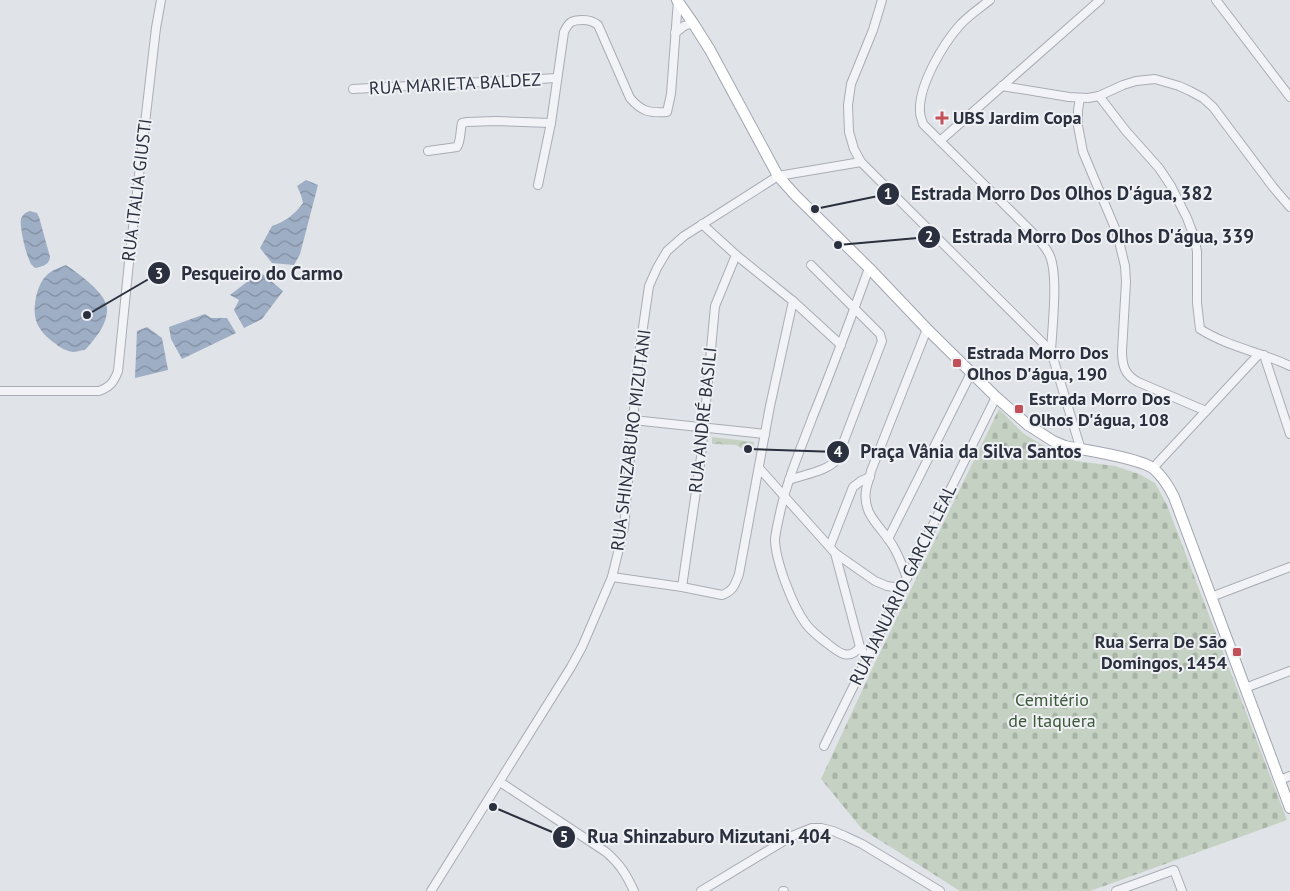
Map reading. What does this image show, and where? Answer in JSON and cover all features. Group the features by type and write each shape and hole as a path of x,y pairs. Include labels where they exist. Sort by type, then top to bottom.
{"main road":[{"path":"678,0 710,50 778,176 971,373 1028,425 1053,441 1065,446 1138,462 1153,468 1162,477 1174,498 1290,808"}],"street":[{"name":"RUA ITALIA GIUSTI","path":"0,391 99,391 109,388 115,381 118,371 156,28 161,0"},
{"path":"538,185 551,123 564,32 567,25 575,20 589,20 598,25 630,98 635,104 649,112 667,112 671,94 678,0"},
{"path":"882,0 873,30 851,84 848,105 849,132 860,162 1050,351"},
{"path":"990,0 961,24 946,42 924,88 920,104 920,114 923,124 1033,233 1050,255 1054,275 1050,351 1082,450"},
{"path":"940,141 1100,0"},
{"path":"1216,0 1290,97"},
{"path":"675,33 684,26 694,23"},
{"name":"RUA MARIETA BALDEZ","path":"353,89 557,78"},
{"path":"1002,86 1080,98 1099,96 1136,81 1155,79 1179,86 1203,98 1219,115 1290,207"},
{"path":"1099,96 1159,168 1171,186 1187,218 1195,239 1197,252 1197,303 1200,329 1226,343 1290,366"},
{"path":"1080,98 1078,126 1083,152 1117,233 1125,266 1126,282 1122,352 1124,370 1134,380 1206,410"},
{"path":"428,150 457,147 460,129 462,124 466,122 551,123"},
{"name":"RUA SHINZABURO MIZUTANI","path":"432,891 571,667 582,647 612,577 624,528 638,362 649,286 656,268 667,251 684,236 778,176 860,162"},
{"path":"702,224 840,345"},
{"name":"RUA ANDRÉ BASILI","path":"682,588 705,428 715,306 736,255"},
{"path":"789,480 820,470 834,463 837,459 880,351 882,341 882,338 855,308 811,265"},
{"path":"860,647 854,654 846,655 828,644 808,627 796,609 780,566 775,542 783,496 869,268"},
{"path":"612,577 722,595 734,588 739,574 765,434 793,302"},
{"path":"907,578 897,553 869,514 866,505 866,488 927,329"},
{"path":"1153,468 1206,410 1262,355"},
{"path":"1262,355 1290,434"},
{"path":"888,538 971,373"},
{"name":"RUA JANUÁRIO GARCIA LEAL","path":"824,746 996,397"},
{"path":"633,420 765,434"},
{"path":"759,468 832,549 875,581 887,586 902,588"},
{"path":"867,659 860,647 832,549 853,487 870,477"},
{"path":"1211,597 1290,567"},
{"path":"1244,688 1290,671"},
{"path":"1280,780 1290,776"},
{"path":"500,782 606,852 617,861 625,872 634,891"},
{"path":"701,891 792,836 812,828 833,830 862,844 936,890"},
{"path":"1116,891 1174,870 1182,891"}],"green space":[{"name":"Cemitério de Itaquera","path":"999,409 1023,433 1050,450 1075,461 1115,466 1139,474 1155,483 1167,505 1287,820 1090,891 960,891 862,829 821,779 874,665"},
{"path":"712,437 754,442 752,454 736,445 712,444"}],"water":[{"path":"306,180 318,185 300,254 294,265 272,263 260,248 272,226 289,217 303,203 297,186"},
{"path":"30,211 37,213 39,217 50,257 47,263 36,268 28,258 21,228 22,217"},
{"path":"66,265 97,290 107,308 105,320 97,336 85,350 74,352 62,348 49,339 40,328 35,316 35,302 41,282 50,272"},
{"path":"260,272 283,291 262,319 244,328 234,310 239,300 230,295"},
{"path":"205,314 211,318 227,318 236,333 182,359 171,339 169,327"},
{"path":"147,327 162,338 168,370 135,378 137,331"}],"place":[{"name":"UBS Jardim Copa","path":"942,118"},
{"name":"Estrada Morro Dos Olhos D'água, 382","path":"815,209"},
{"name":"Estrada Morro Dos Olhos D'água, 339","path":"838,245"},
{"name":"Pesqueiro do Carmo","path":"87,315"},
{"name":"Estrada Morro Dos Olhos D'água, 190","path":"957,363"},
{"name":"Estrada Morro Dos Olhos D'água, 108","path":"1019,409"},
{"name":"Praça Vânia da Silva Santos","path":"748,449"},
{"name":"Rua Serra De São Domingos, 1454","path":"1237,652"},
{"name":"Rua Shinzaburo Mizutani, 404","path":"493,807"}]}
